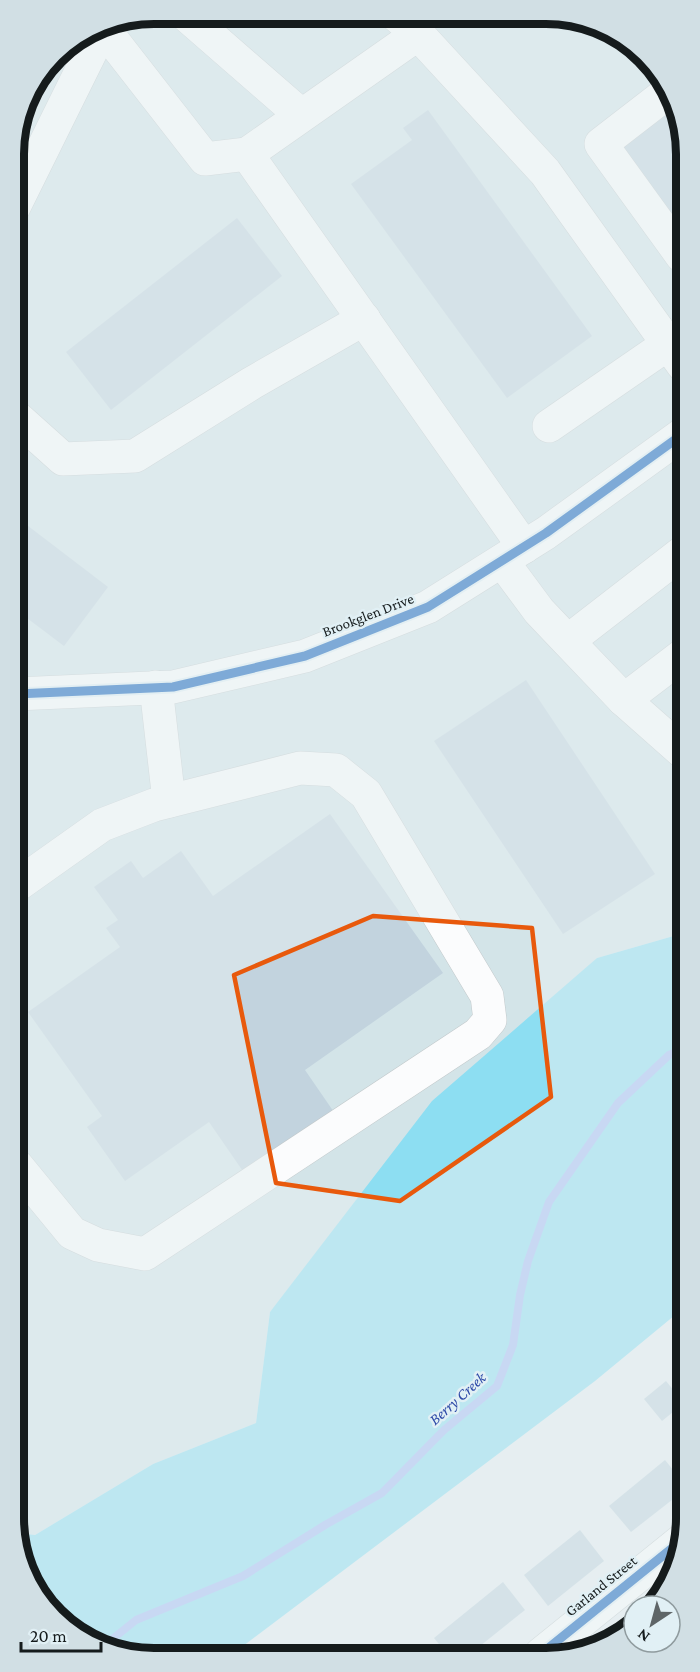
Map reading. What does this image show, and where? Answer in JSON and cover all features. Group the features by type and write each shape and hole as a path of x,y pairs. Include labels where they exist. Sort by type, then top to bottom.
{"street":[{"path":"196,24 301,115"},
{"path":"109,32 205,159 247,154 301,115 407,24 545,172 675,354 549,426"},
{"path":"24,187 99,36"},
{"path":"663,97 602,144 676,248"},
{"path":"247,154 364,319 513,554 539,611 624,700 676,746"},
{"path":"24,424 63,459 135,456 252,383 364,319"},
{"name":"Brookglen Drive","path":"24,694 173,687 305,656 428,607 555,526 676,439"},
{"path":"568,641 676,557"},
{"path":"624,700 676,660"},
{"path":"156,687 169,801"},
{"path":"24,880 102,825 154,805 300,768 336,770 366,794 487,996 490,1020 478,1034 145,1254 98,1245 72,1233 24,1175"},
{"name":"Garland Street","path":"549,1648 672,1548"}],"highlighted area":[{"path":"373,916 532,928 551,1097 400,1201 276,1183 234,975"}],"shaded area":[{"path":"546,24 563,25 588,31 611,41 625,51 649,75 666,104 675,137 676,935 597,958 270,1312 256,1423 153,1464 35,1535 25,1534 24,1518 24,146 28,121 34,104 41,89 68,56 89,41 104,34 137,25"},
{"path":"676,935 676,1314 595,1381 240,1648 146,1648 129,1645 97,1635 68,1616 41,1583 28,1551 25,1534 35,1535 153,1464 256,1423 270,1312 432,1101 597,958"}],"building":[{"path":"428,110 592,336 507,398 351,184 412,140 403,128"},
{"path":"669,112 675,137 676,226 619,147"},
{"path":"237,218 282,276 111,410 66,352"},
{"path":"24,523 108,587 64,646 24,616"},
{"path":"526,680 655,874 563,934 434,741"},
{"path":"330,814 443,973 305,1070 338,1118 249,1180 209,1122 125,1181 87,1127 102,1116 28,1012 120,947 106,928 118,920 94,887 131,861 143,878 181,851 213,896"},
{"path":"666,1381 676,1393 676,1410 662,1421 644,1399"},
{"path":"665,1460 676,1474 676,1497 631,1532 609,1506"},
{"path":"580,1530 604,1561 548,1606 524,1575"},
{"path":"503,1582 525,1610 478,1648 442,1648 434,1638"}],"waterway":[{"name":"Berry Creek","path":"111,1640 136,1620 243,1576 382,1493 444,1430 497,1386 513,1345 520,1295 528,1261 549,1202 618,1103 669,1055 676,1052"}],"cycle path":[{"path":"24,694 173,687 305,656 428,607 546,533 676,439"},
{"path":"549,1648 672,1548"}]}
